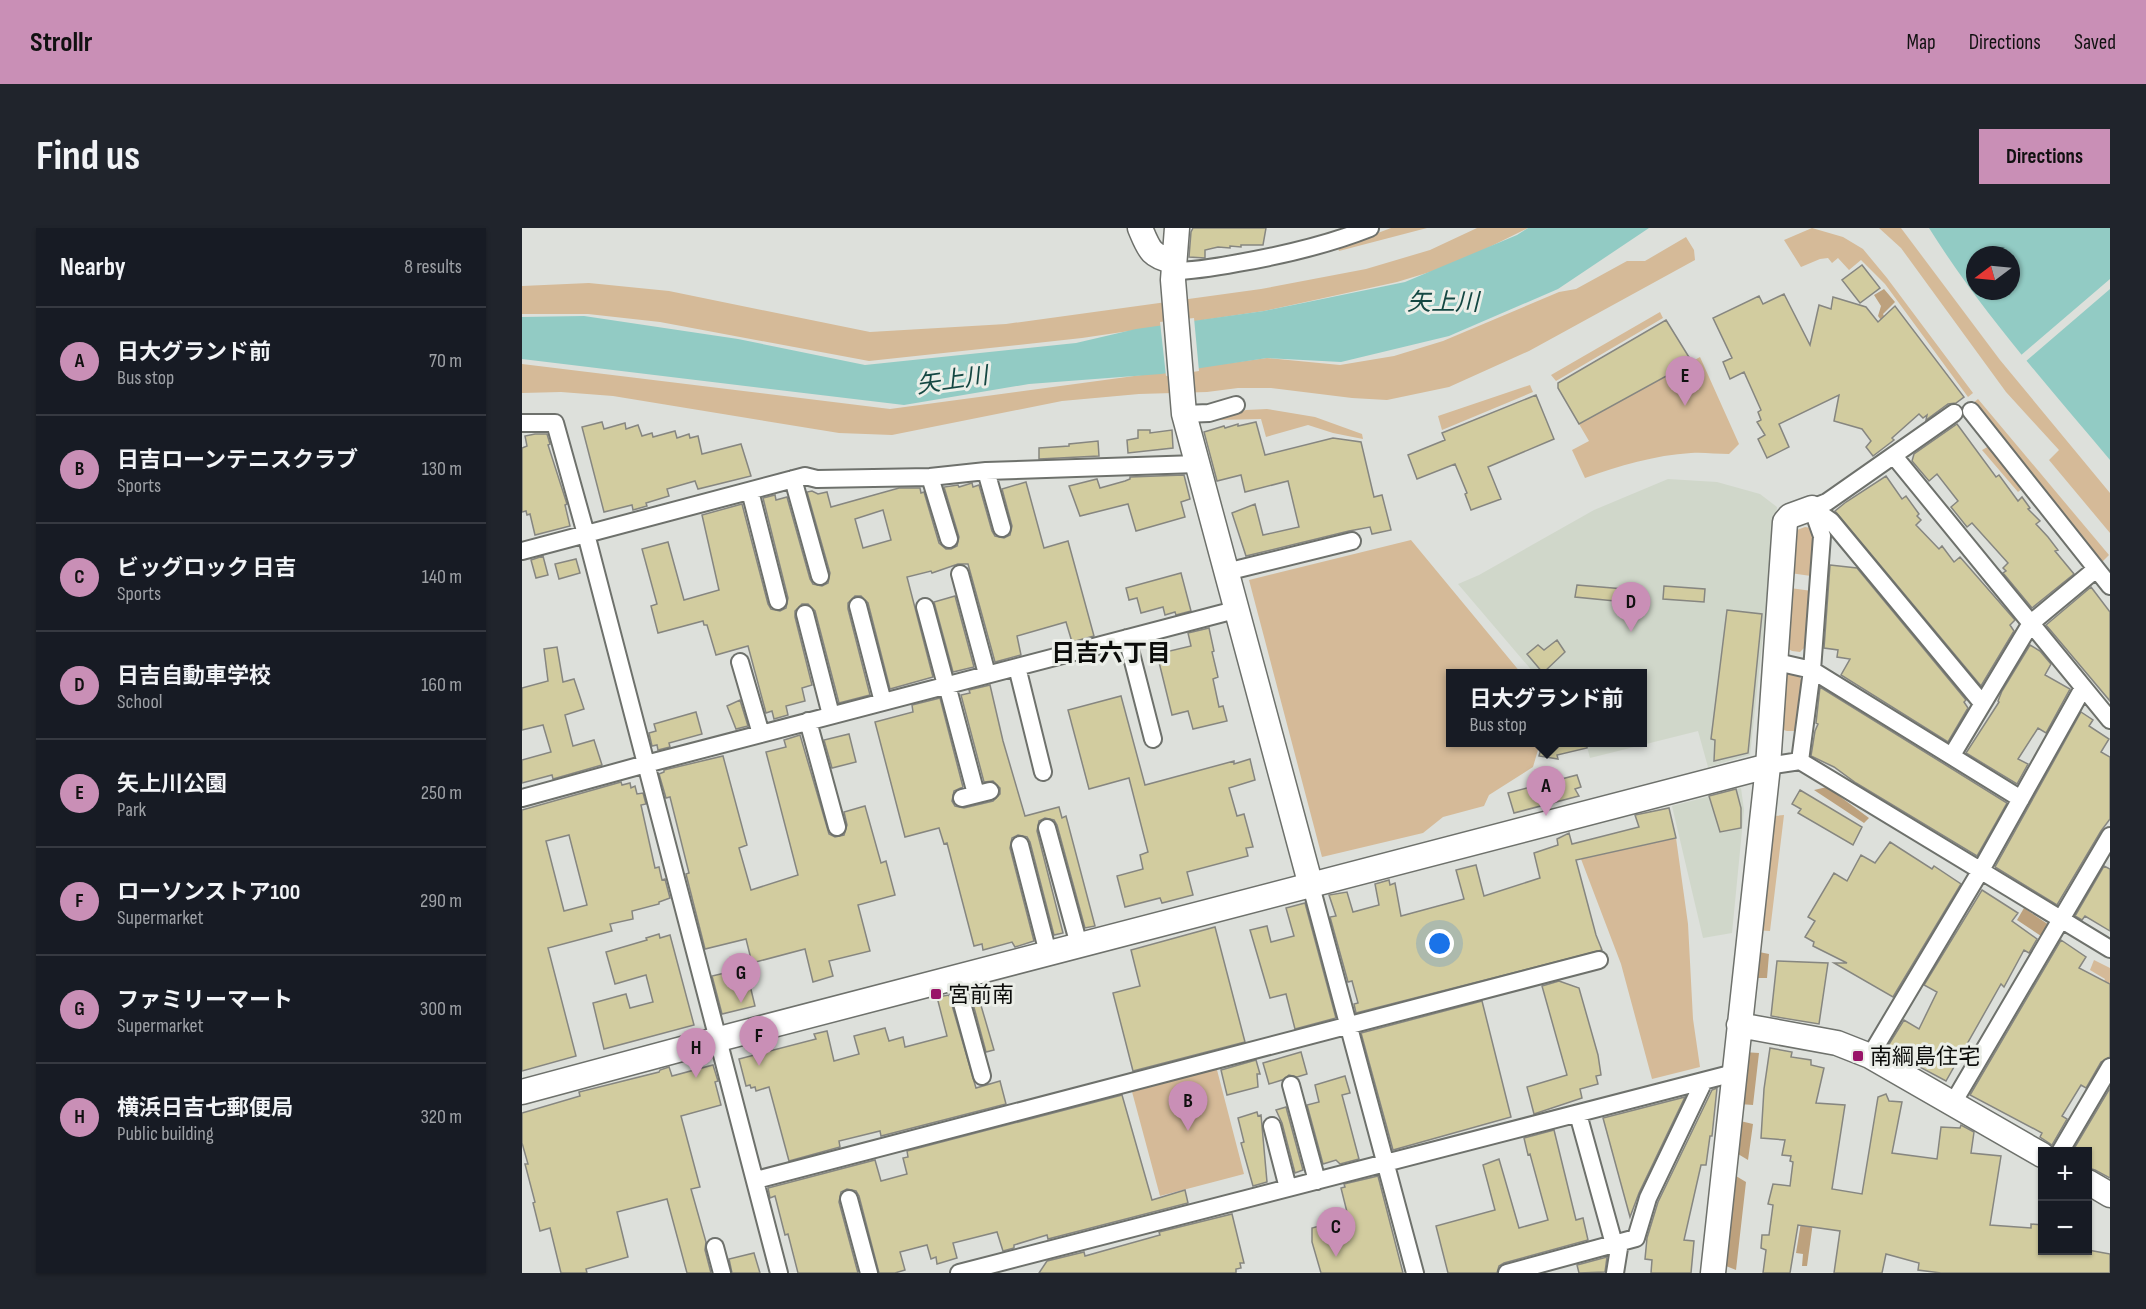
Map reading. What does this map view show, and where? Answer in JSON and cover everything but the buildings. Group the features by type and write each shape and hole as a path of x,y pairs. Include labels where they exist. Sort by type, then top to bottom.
{"street":[{"path":"1140,228 1151,252 1173,273"},
{"path":"1178,228 1173,273 1183,411 1415,1273"},
{"path":"1173,273 1268,258 1338,234 1370,228"},
{"path":"1183,411 1209,412 1236,405"},
{"path":"1713,1273 1768,766 1785,522 1790,516 1827,502 1963,412 2110,586"},
{"path":"522,423 555,423 779,1273"},
{"path":"1894,456 2110,720"},
{"path":"522,551 805,476 817,479 930,477 986,471 1197,464"},
{"path":"986,471 1002,528"},
{"path":"930,477 949,539"},
{"path":"793,479 820,576"},
{"path":"750,490 778,601"},
{"path":"1800,761 1812,670 1822,536 1812,508"},
{"path":"1812,508 1831,521 1982,703"},
{"path":"1226,572 1352,541"},
{"path":"1952,755 2031,623 2096,569"},
{"path":"960,574 987,675"},
{"path":"858,606 883,702"},
{"path":"925,607 976,794"},
{"path":"522,798 1235,610"},
{"path":"805,614 831,716"},
{"path":"1127,638 1153,739"},
{"path":"740,662 761,734"},
{"path":"1777,662 1812,670 2021,799"},
{"path":"1017,667 1044,772"},
{"path":"1870,1056 1981,870 2083,687"},
{"path":"808,721 827,811 837,827"},
{"path":"522,1092 1768,766 1800,761 2110,949"},
{"path":"1047,828 1079,945"},
{"path":"1953,1103 2110,836"},
{"path":"1020,845 1048,953"},
{"path":"756,1180 1599,960"},
{"path":"955,978 983,1066"},
{"path":"1739,1025 1837,1043 1870,1056 2038,1152"},
{"path":"2063,1147 2110,1067"},
{"path":"959,1273 985,1270 1288,1188 1734,1073"},
{"path":"1507,1273 1636,1238 1648,1198 1704,1081"},
{"path":"1297,1092 1317,1181"},
{"path":"1578,1114 1617,1243 1615,1273"},
{"path":"1272,1126 1288,1188"},
{"path":"2092,1184 2110,1195"},
{"path":"847,1209 869,1273"},
{"path":"715,1247 722,1273"}],"shaded area":[{"path":"1391,228 1427,228 1339,251 1338,248"},
{"path":"1477,228 1528,228 1453,265 1397,282 1264,311 1082,338 869,361 660,322 588,314 522,314 522,286 589,283 669,291 870,332 1006,324 1261,289 1366,269 1430,250"},
{"path":"1812,228 1843,237 1863,249 1973,393 1968,397 1885,284 1861,260 1849,270 1838,258 1832,263 1828,258 1820,259 1801,267 1784,240"},
{"path":"1879,228 1901,228 2000,360 2110,493 2110,533 2049,460 2059,450 2006,392 1901,248"},
{"path":"1686,237 1694,250 1695,260 1529,351 1449,387 1387,400 1271,388 1139,394 1062,401 892,435 839,433 613,396 561,392 522,393 522,364 890,409 1267,358 1340,365 1394,356 1443,341 1559,292 1576,289 1627,261 1645,261"},
{"path":"1884,289 1895,302 1883,314 1885,318 1881,320 1878,316 1881,306 1874,295"},
{"path":"1660,312 1663,318 1556,381 1551,375"},
{"path":"1700,357 1739,444 1729,454 1696,453 1664,456 1624,465 1585,478 1572,450 1589,441 1579,424"},
{"path":"1530,385 1533,392 1442,430 1438,416"},
{"path":"1978,399 2109,555 2100,564 1972,404"},
{"path":"1267,409 1315,417 1362,434 1363,439 1308,425 1266,437 1261,419 1217,420 1246,410"},
{"path":"1991,445 2023,488 2018,492 1982,450"},
{"path":"1668,479 1717,482 1760,494 1777,507 1750,755 1708,767 1698,731 1647,744 1647,669 1531,669 1458,584 1479,575 1594,510"},
{"path":"1805,527 1811,528 1816,535 1811,576 1790,573 1794,536 1797,530"},
{"path":"1411,540 1518,669 1446,669 1446,747 1539,747 1533,767 1489,795 1484,806 1443,817 1423,833 1322,857 1249,580"},
{"path":"1790,588 1812,591 1806,646 1800,652 1785,647"},
{"path":"1791,673 1799,675 1803,685 1797,731 1777,728 1783,677"},
{"path":"1587,747 1634,747 1590,758"},
{"path":"1827,787 1869,818 1864,823 1814,790"},
{"path":"1741,788 1744,810 1732,933 1703,938 1672,806"},
{"path":"1784,815 1770,931 1755,930 1774,816"},
{"path":"1676,838 1688,924 1693,1019 1700,1067 1652,1079 1621,964 1581,859"},
{"path":"2024,908 2049,925 2044,938 2017,920"},
{"path":"1754,951 1769,954 1767,978 1751,978"},
{"path":"2094,960 2110,968 2110,983 2102,997 2098,995 2105,979 2090,970"},
{"path":"1743,1052 1759,1053 1753,1105 1739,1104"},
{"path":"1216,1066 1244,1174 1160,1196 1131,1088"},
{"path":"1736,1120 1753,1124 1748,1160 1733,1151"},
{"path":"1731,1173 1746,1182 1736,1270 1721,1264"},
{"path":"1806,1191 1817,1193 1807,1266 1802,1266 1803,1254 1796,1253"}],"water":[{"name":"矢上川","path":"1528,228 1649,228 1558,289 1449,336 1341,362 1267,358 1161,374 1029,384 904,405 522,359 522,317 584,316 738,339 865,365 1076,343 1136,329 1264,311 1405,282 1517,235"},
{"path":"1929,228 2110,228 2110,460 1979,300 2020,300 2020,246 1966,246 1966,283"}],"pier":[{"path":"2110,279 2110,289 2025,362 2020,356"},
{"path":"1194,318 1199,371 1166,376 1160,322"}],"place":[{"name":"矢上川公園","path":"1685,406"},
{"name":"日吉自動車学校","path":"1631,632"},
{"name":"日大グランド前","path":"1546,816"},
{"name":"宮前南","path":"936,994"},
{"name":"ファミリーマート","path":"741,1003"},
{"name":"南綱島住宅","path":"1858,1056"},
{"name":"ローソンストア100","path":"759,1066"},
{"name":"横浜日吉七郵便局","path":"696,1078"},
{"name":"日吉ローンテニスクラブ","path":"1188,1131"},
{"name":"ビッグロック 日吉","path":"1336,1257"}],"district":[{"name":"日吉六丁目","path":"1111,653"}]}
